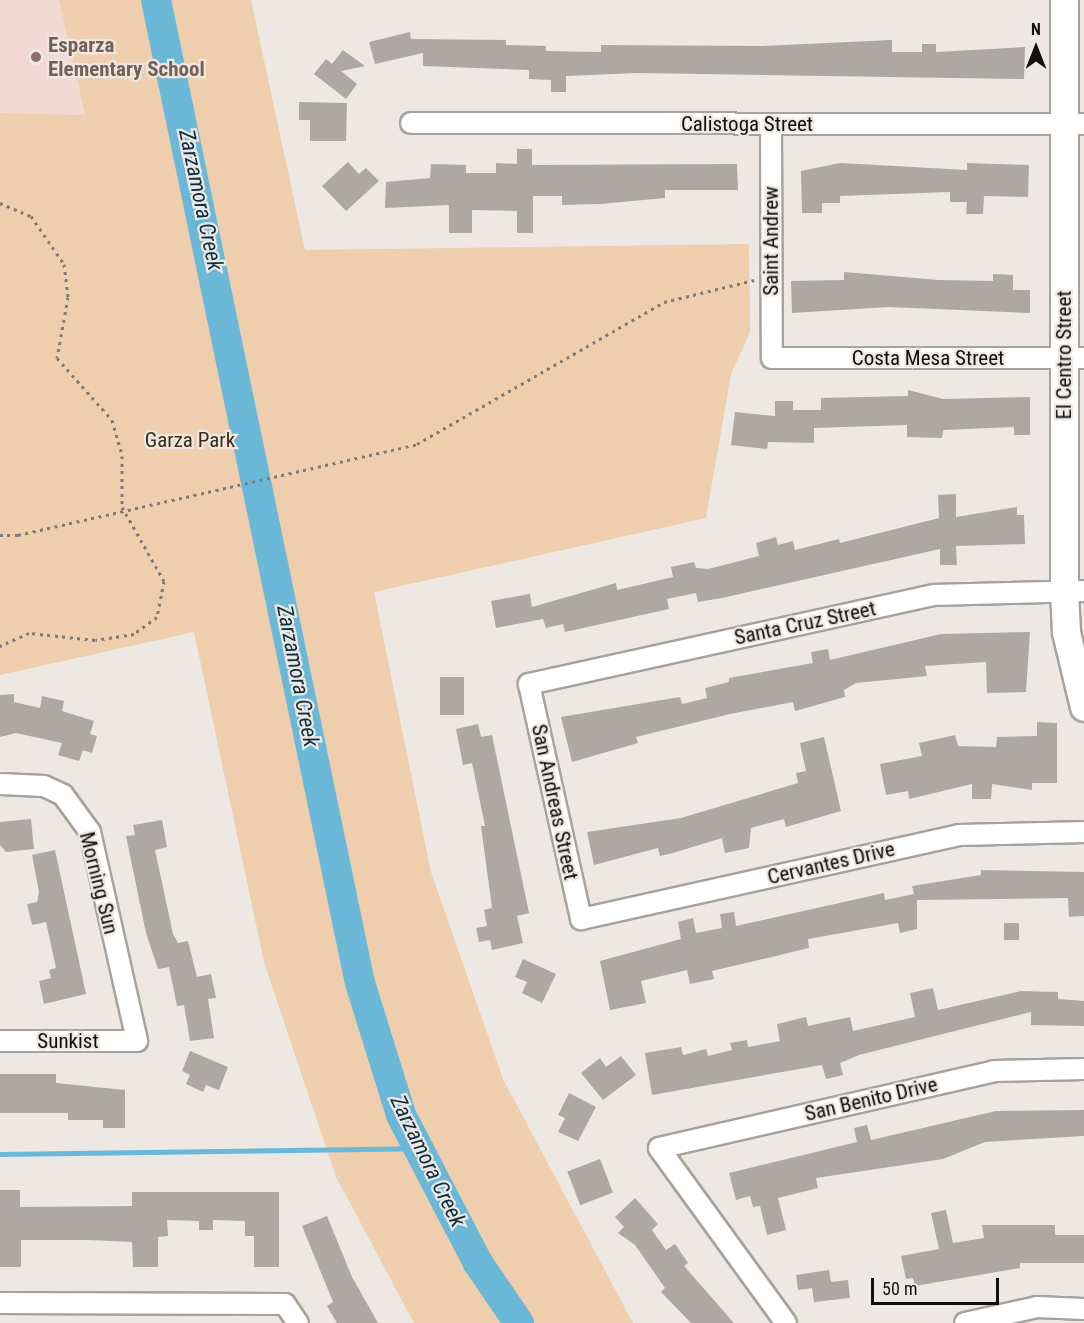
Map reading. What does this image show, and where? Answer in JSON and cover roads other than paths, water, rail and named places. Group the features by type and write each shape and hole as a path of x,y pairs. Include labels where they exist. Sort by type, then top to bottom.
{"street":[{"name":"El Centro Street","path":"1064,0 1074,124 1074,591 1066,632 1084,707"},
{"name":"Calistoga Street","path":"411,123 1074,124"},
{"name":"Saint Andrew","path":"771,124 772,358"},
{"name":"Costa Mesa Street","path":"772,358 1074,358"},
{"name":"Santa Cruz Street","path":"529,684 934,595 1074,591"},
{"name":"San Andreas Street","path":"529,684 581,919"},
{"name":"Morning Sun","path":"0,784 44,786 63,795 90,832 136,1041"},
{"name":"Cervantes Drive","path":"581,919 959,835 1084,832"},
{"name":"Sunkist","path":"0,1041 136,1041"},
{"name":"San Benito Drive","path":"786,1323 659,1148 994,1071 1084,1069"},
{"path":"0,1303 285,1304 297,1323"},
{"path":"965,1323 1037,1307 1084,1308"}],"waterway":[{"name":"Zarzamora Creek","path":"156,0 360,983 401,1115 478,1263 519,1323"},
{"path":"0,1154 418,1148"}],"place":[{"name":"Esparza Elementary School","path":"36,57"}],"park label":[{"name":"Garza Park","path":"190,440"}]}
